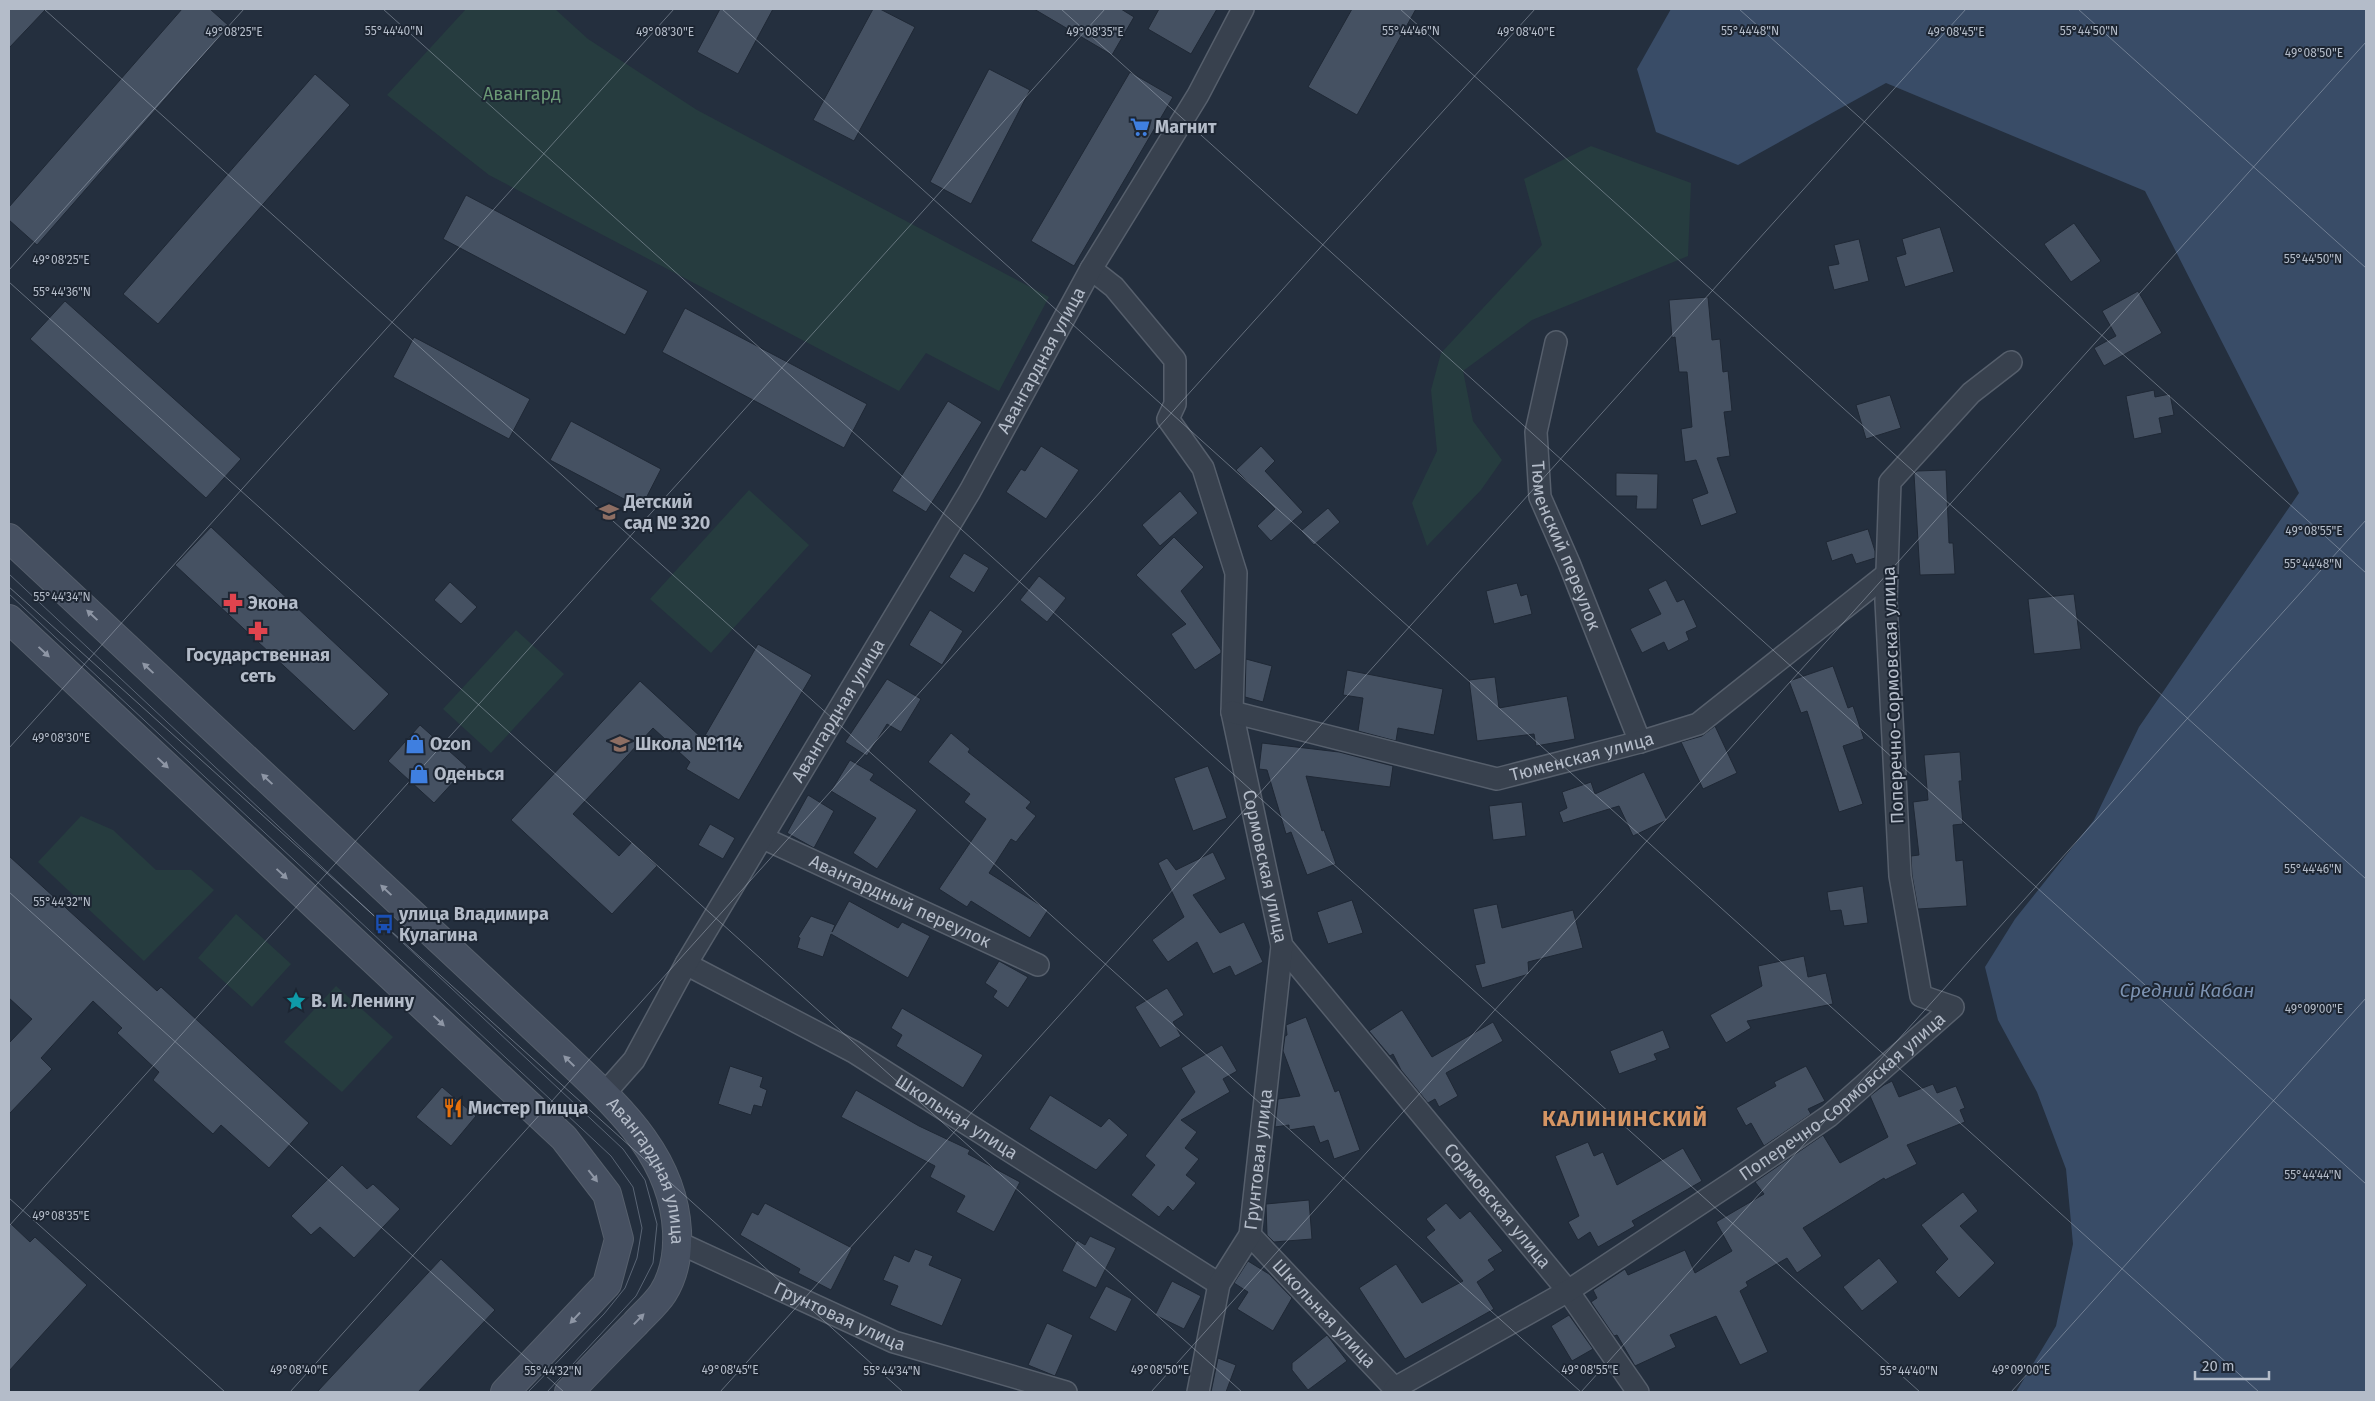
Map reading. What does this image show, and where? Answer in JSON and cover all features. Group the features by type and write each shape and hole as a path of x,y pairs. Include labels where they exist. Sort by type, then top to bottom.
{"main road":[{"path":"9,538 604,1094"},
{"path":"9,619 564,1138 608,1194 620,1239 607,1284 505,1392"},
{"name":"Авангардная улица","path":"569,1392 663,1294 674,1269 677,1242 676,1209 664,1172 640,1133 604,1094"}],"street":[{"name":"Авангардная улица","path":"604,1094 634,1060 686,964 970,491 1091,269 1198,95 1243,9"},
{"name":"Сормовская улица","path":"1091,269 1114,287 1175,360 1175,404 1168,419 1203,468 1236,573 1232,712 1282,946 1568,1291 1638,1392"},
{"name":"Тюменский переулок","path":"1556,342 1536,432 1540,497 1569,563 1640,742"},
{"name":"Поперечно-Сормовская улица","path":"1396,1390 1568,1291 1829,1116 1953,1007 1920,996 1900,876 1886,600 1890,482 1971,393 2011,362"},
{"name":"Тюменская улица","path":"1232,712 1497,779 1640,742 1698,724 1887,574"},
{"name":"Авангардный переулок","path":"763,838 1038,965"},
{"name":"Грунтовая улица","path":"1198,1392 1219,1284 1250,1235 1282,946"},
{"name":"Школьная улица","path":"686,964 854,1052 1219,1284"},
{"name":"Школьная улица","path":"1250,1235 1396,1390"},
{"name":"Грунтовая улица","path":"677,1242 894,1342 1066,1392"}],"green space":[{"name":"Авангард","path":"466,9 555,9 588,39 697,110 1049,297 999,391 926,353 899,391 489,175 387,95"},
{"path":"1591,146 1691,183 1688,256 1532,320 1463,371 1473,421 1502,460 1481,490 1427,546 1412,503 1437,451 1431,390 1441,353 1542,245 1524,179"},
{"path":"749,490 809,545 711,653 650,599"},
{"path":"516,630 564,674 491,753 443,709"},
{"path":"81,816 113,830 156,870 191,870 214,890 144,961 38,862"},
{"path":"236,914 291,964 252,1007 198,958"},
{"path":"336,986 393,1037 342,1092 284,1042"}],"water":[{"name":"Средний Кабан","path":"1671,9 2366,9 2366,1392 2016,1392 2056,1326 2073,1244 2066,1169 2037,1092 1998,1020 1985,967 2015,919 2094,820 2139,727 2299,493 2145,191 1886,83 1738,165 1656,132 1637,69"}],"building":[{"path":"9,9 46,9 9,48"},
{"path":"182,9 210,9 229,26 37,245 9,220 9,207"},
{"path":"720,9 773,9 738,74 697,52"},
{"path":"873,9 880,9 915,27 854,141 813,120"},
{"path":"1034,9 1121,9 1134,17 1112,55"},
{"path":"1159,9 1217,9 1191,54 1148,29"},
{"path":"1352,9 1416,9 1357,115 1308,87"},
{"path":"989,69 1030,90 971,204 930,182"},
{"path":"1130,72 1173,97 1074,266 1031,241"},
{"path":"315,74 350,105 158,324 123,294"},
{"path":"466,195 648,291 625,335 443,239"},
{"path":"2074,223 2101,261 2071,282 2044,244"},
{"path":"1940,227 1954,272 1905,287 1896,257 1906,254 1902,239"},
{"path":"1859,239 1869,281 1834,290 1828,266 1839,264 1834,245"},
{"path":"2138,291 2162,333 2104,366 2094,348 2116,336 2102,311"},
{"path":"1708,297 1712,340 1720,339 1723,372 1728,371 1732,411 1724,412 1730,456 1717,458 1737,513 1701,526 1692,499 1708,493 1696,460 1685,462 1681,429 1692,427 1687,372 1679,372 1675,337 1672,338 1669,300"},
{"path":"65,301 241,459 206,498 30,339"},
{"path":"685,308 867,404 844,448 662,352"},
{"path":"414,337 530,399 509,439 393,377"},
{"path":"2154,390 2155,397 2170,394 2174,415 2159,418 2162,433 2134,439 2126,396"},
{"path":"1890,395 1901,428 1866,439 1856,405"},
{"path":"948,401 982,422 926,512 892,491"},
{"path":"571,421 661,469 641,508 550,460"},
{"path":"1041,446 1079,470 1046,519 1006,492 1021,469 1025,471"},
{"path":"1261,446 1275,461 1265,471 1303,512 1271,541 1257,526 1275,509 1236,470"},
{"path":"1946,470 1949,543 1953,543 1955,574 1920,575 1914,474 1917,471"},
{"path":"1616,473 1658,474 1657,509 1636,509 1637,496 1616,496"},
{"path":"1180,491 1198,513 1160,546 1142,525"},
{"path":"1328,508 1340,522 1314,545 1301,531"},
{"path":"211,527 389,694 354,731 175,565"},
{"path":"1868,529 1875,551 1875,558 1856,564 1852,554 1832,561 1826,542"},
{"path":"1174,537 1204,567 1181,591 1221,650 1221,653 1195,670 1171,634 1186,624 1136,575"},
{"path":"964,553 989,568 974,593 949,577"},
{"path":"1039,576 1066,598 1047,622 1020,600"},
{"path":"1666,580 1677,602 1684,599 1697,627 1686,632 1689,640 1668,651 1664,642 1642,653 1630,629 1661,614 1648,589"},
{"path":"450,582 477,607 461,624 434,600"},
{"path":"1517,583 1521,596 1527,594 1532,614 1494,624 1486,591"},
{"path":"2074,594 2081,649 2034,654 2028,599"},
{"path":"930,610 963,631 942,665 909,645"},
{"path":"758,644 812,675 739,800 686,769 690,762 653,728 573,814 619,856 632,842 657,866 612,914 511,820 640,681 703,739"},
{"path":"1246,659 1272,666 1263,702 1245,697"},
{"path":"1833,666 1848,708 1853,706 1864,739 1843,746 1863,804 1839,812 1807,711 1801,713 1789,681"},
{"path":"1347,670 1443,689 1434,735 1398,728 1396,741 1358,731 1363,698 1343,695"},
{"path":"1495,677 1499,708 1567,696 1575,739 1536,746 1534,734 1477,741 1469,680"},
{"path":"887,679 921,699 901,732 887,724 867,756 845,742"},
{"path":"420,725 467,767 434,803 388,761"},
{"path":"1715,726 1737,773 1703,789 1681,742 1702,736"},
{"path":"951,733 970,749 968,752 1031,802 1026,808 1036,816 1016,842 1011,839 989,873 1048,910 1030,938 971,901 967,907 939,889 986,819 964,802 970,794 928,762"},
{"path":"1262,743 1339,752 1393,766 1390,787 1306,776 1322,831 1324,830 1336,864 1307,875 1291,832 1286,834 1267,770 1259,769"},
{"path":"1960,752 1962,781 1959,781 1963,824 1953,825 1956,861 1963,860 1967,906 1918,909 1911,856 1919,855 1913,802 1928,800 1924,755"},
{"path":"850,760 874,774 870,780 917,810 877,869 853,853 876,818 831,791"},
{"path":"1208,766 1227,818 1193,831 1174,778"},
{"path":"1644,772 1667,820 1633,836 1619,806 1563,823 1559,812 1567,808 1562,792 1591,782 1595,794"},
{"path":"808,795 834,811 814,848 787,833"},
{"path":"1522,802 1526,836 1493,840 1489,806"},
{"path":"710,824 735,838 723,859 698,845"},
{"path":"1213,852 1226,879 1193,895 1220,933 1244,922 1263,962 1235,976 1230,966 1213,974 1197,942 1168,962 1152,940 1184,917 1158,863 1167,858 1176,870"},
{"path":"9,856 157,991 161,987 309,1123 269,1168 221,1125 213,1134 153,1080 159,1072 117,1033 122,1028 93,1001 41,1058 52,1069 9,1114 9,1043 32,1019 9,998"},
{"path":"1863,886 1868,923 1844,926 1841,910 1830,911 1827,892"},
{"path":"1352,900 1363,933 1328,944 1317,912"},
{"path":"849,901 898,928 902,922 930,936 908,978 831,934 823,957 797,948 800,938 798,937 811,916 835,925 832,932"},
{"path":"1497,904 1502,928 1573,910 1583,948 1528,962 1529,974 1482,988 1475,965 1485,963 1473,909"},
{"path":"1804,956 1808,977 1826,973 1833,1004 1747,1021 1751,1028 1726,1043 1710,1015 1762,986 1758,966"},
{"path":"999,961 1028,977 1008,1008 993,997 997,991 985,983"},
{"path":"1167,988 1184,1015 1173,1022 1181,1036 1160,1048 1135,1007"},
{"path":"902,1008 983,1055 963,1088 896,1046 902,1035 891,1028"},
{"path":"1402,1010 1432,1057 1493,1022 1503,1041 1446,1073 1458,1096 1439,1107 1435,1099 1428,1103 1401,1070 1393,1054 1390,1056 1369,1031"},
{"path":"1306,1017 1335,1092 1339,1090 1360,1150 1334,1159 1328,1140 1320,1143 1314,1126 1289,1130 1289,1125 1275,1127 1278,1099 1300,1096 1283,1051 1285,1036 1287,1035 1286,1025"},
{"path":"1663,1030 1670,1048 1654,1054 1657,1060 1619,1074 1610,1051"},
{"path":"1222,1045 1237,1071 1223,1079 1230,1092 1181,1120 1197,1132 1185,1148 1199,1159 1186,1175 1196,1183 1173,1211 1168,1206 1159,1217 1131,1195 1155,1165 1145,1156 1195,1092 1181,1068"},
{"path":"730,1066 763,1077 760,1087 767,1090 762,1107 754,1105 751,1115 718,1104"},
{"path":"1806,1066 1825,1101 1808,1109 1811,1114 1764,1146 1751,1123 1746,1126 1736,1108 1776,1086 1774,1082"},
{"path":"1892,1081 1899,1097 1933,1084 1937,1093 1956,1086 1965,1108 1960,1110 1965,1122 1907,1145 1917,1164 1885,1180 1884,1178 1803,1228 1822,1256 1797,1273 1787,1258 1746,1282 1748,1286 1740,1291 1768,1352 1740,1365 1716,1316 1670,1335 1676,1347 1635,1366 1617,1335 1614,1336 1591,1302 1597,1298 1593,1290 1625,1269 1628,1275 1685,1250 1695,1273 1732,1251 1716,1222 1764,1194 1755,1182 1823,1135 1840,1163 1888,1137 1870,1096"},
{"path":"442,1087 476,1116 451,1146 416,1117"},
{"path":"856,1090 919,1126 970,1150 968,1154 1020,1182 994,1232 956,1212 965,1196 930,1177 935,1166 841,1117"},
{"path":"1050,1095 1101,1127 1109,1118 1128,1135 1096,1170 1029,1129"},
{"path":"1588,1142 1594,1156 1603,1152 1617,1185 1683,1148 1702,1181 1632,1221 1635,1226 1598,1247 1590,1232 1578,1240 1568,1222 1579,1216 1555,1156"},
{"path":"342,1165 367,1189 373,1184 400,1209 354,1258 320,1227 311,1235 291,1216"},
{"path":"1963,1192 1978,1211 1960,1226 1995,1263 1959,1298 1935,1272 1948,1259 1921,1225"},
{"path":"1309,1200 1312,1239 1274,1242 1267,1235 1266,1204"},
{"path":"765,1203 852,1248 831,1290 798,1273 800,1269 740,1235 752,1212 758,1215"},
{"path":"1446,1203 1460,1219 1470,1211 1503,1251 1488,1260 1495,1270 1477,1282 1494,1309 1405,1359 1359,1288 1396,1264 1422,1303 1463,1281 1426,1237 1435,1230 1426,1219"},
{"path":"9,1222 30,1242 35,1237 87,1285 9,1371"},
{"path":"1090,1236 1116,1248 1096,1288 1062,1271 1077,1240 1085,1245"},
{"path":"915,1249 933,1256 929,1265 962,1279 942,1326 890,1305 898,1286 883,1280 894,1255 909,1262"},
{"path":"1879,1258 1898,1282 1862,1311 1843,1287"},
{"path":"441,1259 495,1310 418,1392 317,1392"},
{"path":"1248,1261 1269,1274 1292,1298 1273,1331 1237,1309 1248,1292 1234,1283"},
{"path":"1172,1281 1201,1296 1184,1329 1155,1315"},
{"path":"1106,1286 1132,1299 1116,1332 1089,1318"},
{"path":"1569,1315 1593,1349 1572,1361 1551,1326"},
{"path":"1047,1323 1073,1335 1055,1376 1028,1365"},
{"path":"1327,1335 1347,1361 1308,1390 1292,1370 1292,1363"},
{"path":"1218,1358 1236,1365 1226,1392 1211,1392"}],"tram line":[{"path":"9,574 623,1149 645,1180 657,1224 653,1263 636,1296 547,1392"},
{"path":"9,594 611,1156 633,1187 642,1228 637,1258 625,1288 604,1314 528,1392"}],"place":[{"name":"Магнит","path":"1140,127"},
{"name":"Детский сад № 320","path":"609,512"},
{"name":"Экона","path":"233,603"},
{"name":"Государственная сеть","path":"258,631"},
{"name":"Ozon","path":"415,744"},
{"name":"Школа №114","path":"620,744"},
{"name":"Оденься","path":"419,774"},
{"name":"улица Владимира Кулагина","path":"384,924"},
{"name":"В. И. Ленину","path":"296,1001"},
{"name":"Мистер Пицца","path":"453,1108"}],"district":[{"name":"КАЛИНИНСКИЙ","path":"1625,1118"}]}
